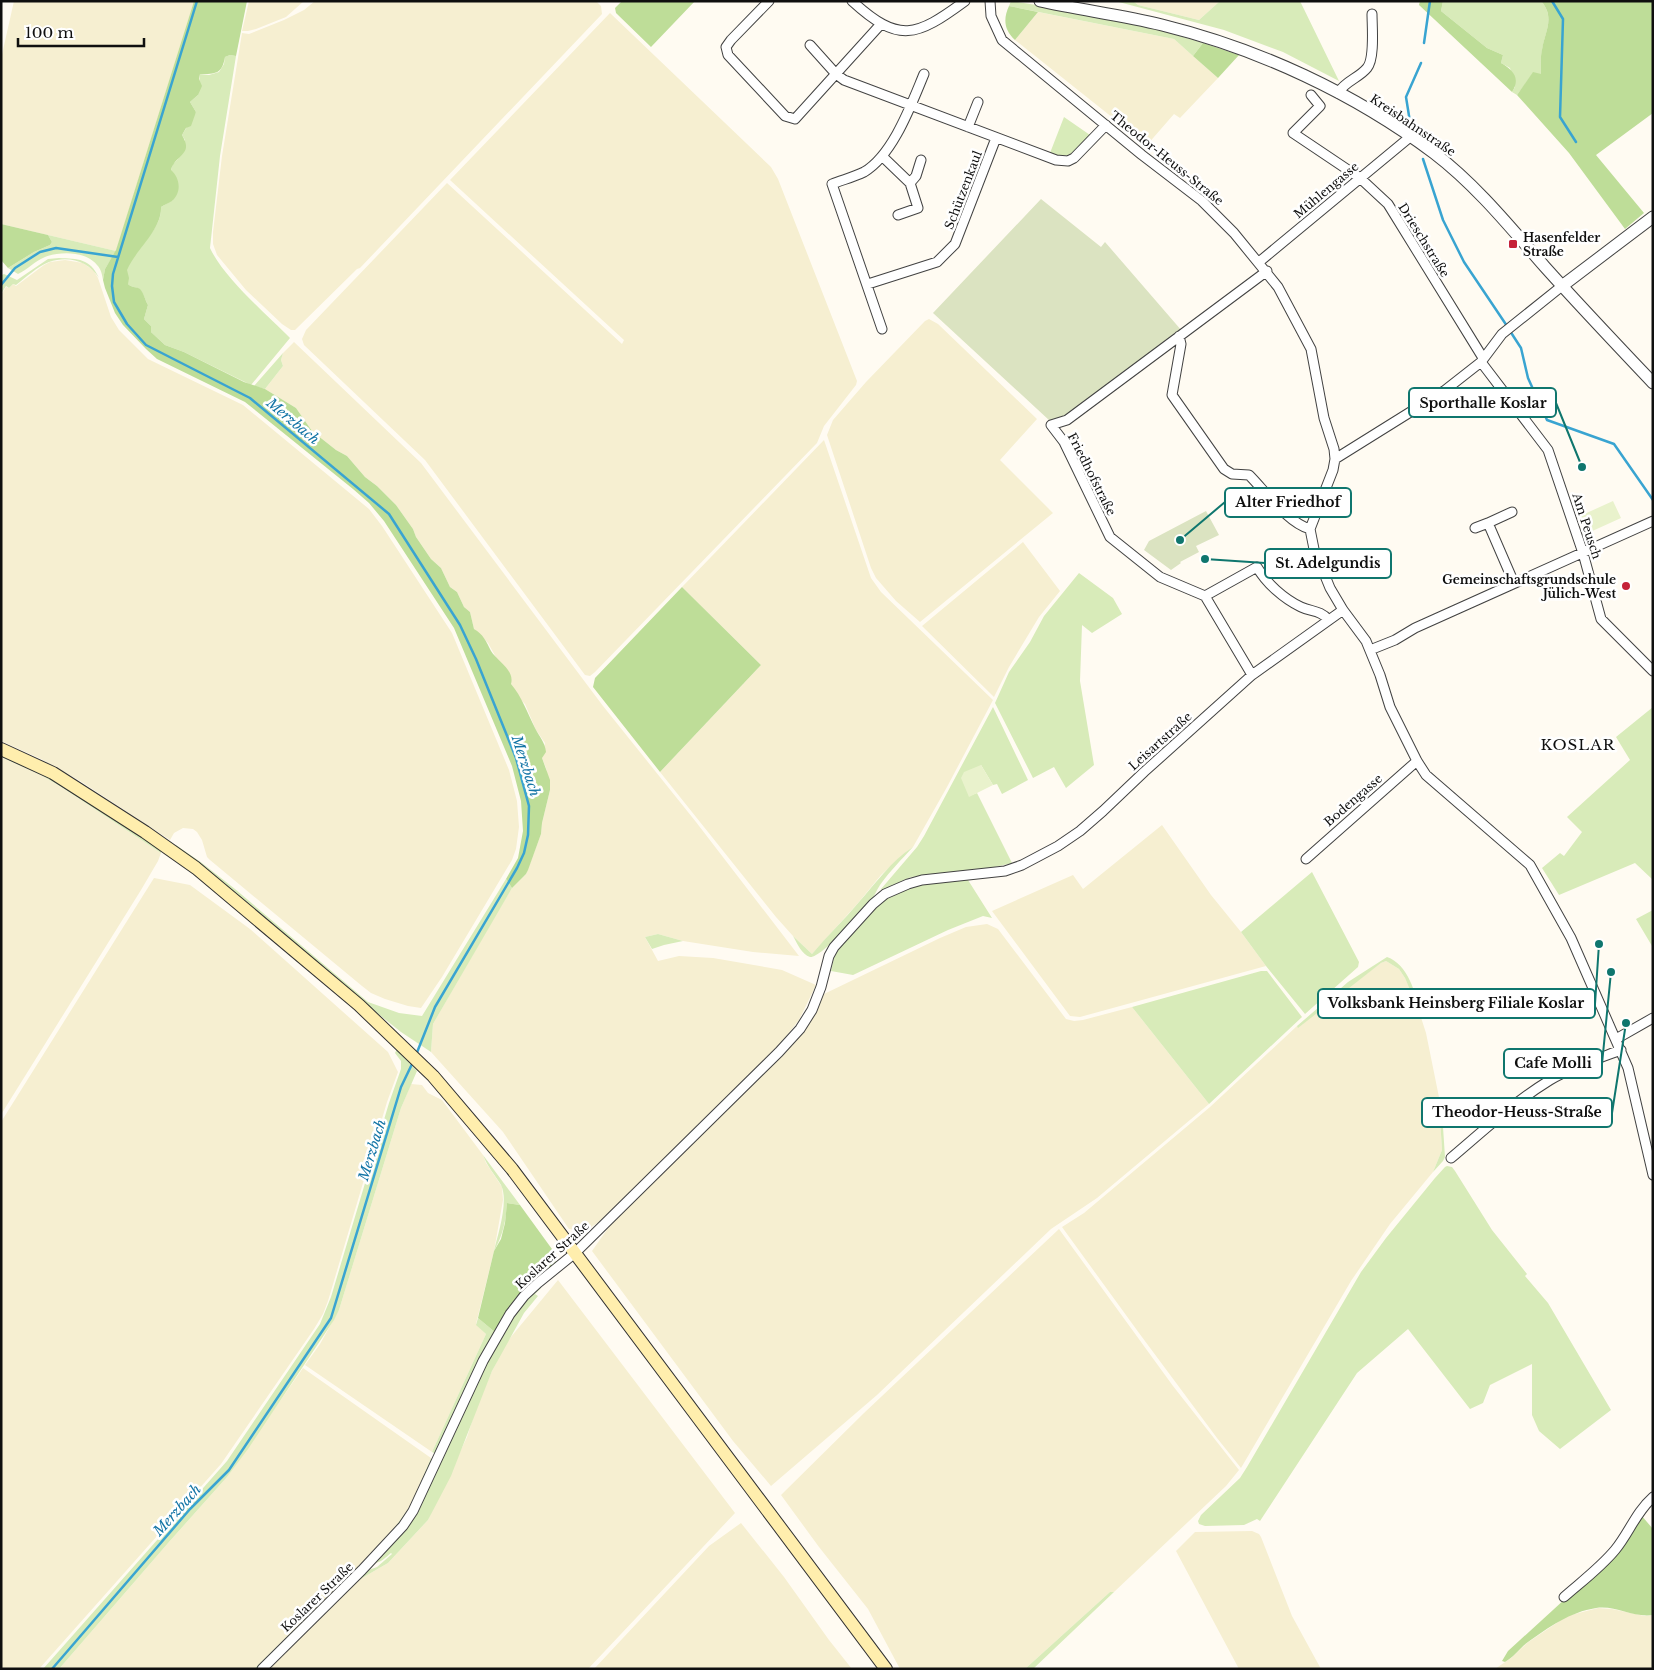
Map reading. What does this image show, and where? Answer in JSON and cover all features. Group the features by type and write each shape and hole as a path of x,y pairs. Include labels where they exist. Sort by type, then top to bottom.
{"main road":[{"path":"1,749 53,773 145,832 196,868 360,1005 447,1090 512,1169 886,1669"}],"street":[{"path":"769,1 730,40 726,47 728,55 785,116 795,120 881,24"},
{"path":"852,1 871,18 881,24 902,31 912,31 925,27 965,1"},
{"name":"Theodor-Heuss-Straße","path":"990,1 991,16 1002,40 1220,217 1267,271 1278,287 1311,349 1324,418 1334,449 1333,470 1310,529"},
{"name":"Kreisbahnstraße","path":"1040,1 1153,23 1204,38 1279,65 1338,93 1379,116 1434,153 1486,200 1562,286 1653,383"},
{"path":"1338,93 1342,87 1368,67 1372,55 1372,14"},
{"path":"810,46 844,80 1056,160 1068,161 1074,158 1106,124"},
{"path":"882,329 832,184 863,173 883,156 924,74"},
{"name":"Drieschstraße","path":"1311,95 1320,106 1293,133 1360,178 1388,204 1482,360"},
{"path":"968,127 978,102"},
{"name":"Mühlengasse","path":"1259,262 1410,137"},
{"name":"Schützenkaul","path":"868,284 937,262 955,244 996,138"},
{"path":"883,156 910,183 918,208 898,215"},
{"path":"910,183 916,176 921,160"},
{"path":"1335,459 1444,391 1482,360 1502,334 1514,323 1653,217"},
{"name":"Friedhofstraße","path":"1205,596 1160,577 1110,537 1064,442 1051,425 1066,420 1267,271"},
{"path":"1179,336 1181,344 1172,395 1224,469 1232,474 1242,473 1249,475 1281,509 1304,527 1310,529 1317,557 1330,588 1343,610 1366,641 1390,707 1426,775 1530,865 1571,938 1621,1050 1628,1068 1653,1175"},
{"name":"Am Peusch","path":"1482,360 1548,450 1583,553 1601,619 1653,671"},
{"path":"1475,528 1512,512"},
{"path":"1370,650 1653,521"},
{"path":"1488,522 1514,583"},
{"path":"1252,675 1205,596 1257,567 1262,576 1290,600 1303,608 1324,614 1329,620"},
{"name":"Leisartstraße","path":"832,951 873,904 893,889 922,880 1005,871 1022,865 1058,846 1104,811 1144,772 1252,675 1343,610"},
{"name":"Bodengasse","path":"1306,859 1417,761"},
{"name":"Koslarer Straße","path":"262,1669 362,1570 403,1526 413,1511 483,1361 510,1314 524,1296 575,1253 800,1029 818,996 832,951"},
{"path":"1616,1039 1653,1018"},
{"path":"1451,1158 1499,1117 1550,1080 1621,1050"},
{"path":"1564,1597 1603,1563 1616,1548 1643,1506 1653,1496"}],"shaded area":[{"path":"14,1 194,1 116,251 1,224 1,59"},
{"path":"249,1 304,1 286,17 256,29 242,31"},
{"path":"315,1 596,1 601,6 602,14 360,268 295,330 291,330 246,290 217,255 213,244 213,232 222,156 242,33 249,34 284,20 304,10"},
{"path":"1133,1 1220,1 1199,20 1138,5"},
{"path":"1038,12 1174,39 1218,78 1180,118 1174,114 1147,145 1015,40"},
{"path":"610,13 771,167 778,179 857,381 856,385 824,426 817,443 590,676 585,675 425,460 304,345 302,339 306,330 447,183 622,344 624,340 450,180"},
{"path":"65,260 83,263 94,271 111,317 119,330 148,359 243,405 369,509 452,633 509,770 517,801 519,827 516,849 512,860 442,977 421,1008 385,999 371,993 362,986 210,860 207,857 202,840 193,829 183,828 174,833 170,840 80,781 41,759 1,741 1,295 6,287 9,288 13,284 16,286 44,265 50,262"},
{"path":"929,319 938,324 1037,419 1000,460 1053,513 920,622 896,601 876,578 871,568 827,435 833,420 866,382"},
{"path":"294,342 421,463 603,706 696,822 799,956 753,952 683,941 658,934 645,937 658,961 679,956 713,958 782,970 816,985 799,1020 777,1048 602,1220 585,1231 569,1229 503,1132 431,1052 433,1024 512,888 526,874 541,834 550,790 542,758 545,743 536,730 525,704 518,697 488,643 474,629 470,612 464,607 457,592 450,587 441,568 431,559 396,505 365,477 347,456 336,450 312,431 296,408 265,389 283,366 281,360 283,353"},
{"path":"824,440 871,578 881,592 993,700 913,847 881,875 812,954 776,917 660,772 761,665 682,587"},
{"path":"1023,542 1060,591 1039,617 1009,667 994,697 922,626"},
{"path":"1,757 41,775 63,788 161,853 141,890 2,1113"},
{"path":"1162,825 1211,895 1266,966 1080,1017 1070,1016 992,911 1073,875 1083,889"},
{"path":"154,878 190,885 250,929 388,1052 398,1072 387,1102 328,1301 314,1329 221,1464 39,1669 1,1669 1,1122"},
{"path":"987,924 998,929 1066,1019 1074,1021 1083,1020 1132,1007 1209,1104 1097,1198 1051,1229 877,1395 771,1486 733,1441 592,1251 613,1221 774,1062 824,994 940,938 966,927"},
{"path":"1386,961 1399,969 1405,978 1415,999 1426,1033 1442,1112 1440,1118 1442,1150 1433,1172 1390,1224 1351,1281 1241,1468 1062,1227 1084,1213 1210,1107 1297,1026 1299,1027 1330,1001"},
{"path":"411,1084 422,1085 428,1093 442,1100 483,1155 486,1163 502,1187 503,1200 494,1251 476,1324 486,1334 432,1452 305,1365 320,1344 339,1310 401,1108"},
{"path":"1059,1229 1173,1386 1239,1470 1226,1486 1114,1592 1110,1592 1025,1669 900,1669 868,1609 781,1495 864,1413"},
{"path":"558,1280 735,1513 588,1669 269,1669 357,1581 388,1563 428,1520 467,1437 477,1406 506,1343"},
{"path":"303,1368 431,1458 411,1505 393,1530 254,1669 59,1669 227,1477"},
{"path":"741,1523 784,1577 852,1669 594,1669 709,1546"},
{"path":"1252,1531 1261,1537 1292,1616 1321,1669 1239,1669 1176,1551 1195,1532"},
{"path":"1598,1608 1645,1616 1653,1615 1653,1669 1495,1669 1511,1658 1527,1643 1567,1616"}],"green space":[{"path":"194,1 247,1 236,56 230,55 225,57 222,67 217,72 200,74 199,79 202,86 198,95 190,102 196,112 191,126 186,128 182,135 186,147 185,151 171,170 178,181 177,193 172,201 161,207 153,232 131,262 127,270 128,284 143,292 148,305 144,319 151,326 151,332 165,345 184,352 244,382 265,389 296,408 312,431 336,450 347,456 365,477 396,505 431,559 441,568 450,587 457,592 464,607 470,612 474,629 482,636 494,655 508,670 512,679 511,684 545,745 546,752 542,758 550,780 550,790 541,834 526,874 512,888 506,879 518,858 523,831 521,801 512,766 454,628 384,521 369,503 353,489 245,402 157,359 123,325 115,313 105,288 103,280 105,269 116,250"},
{"path":"622,1 695,1 651,47 616,13 615,8"},
{"path":"1011,1 1108,18 1156,29 1203,43 1193,56 1174,39 1009,6"},
{"path":"1115,1 1133,1 1138,5 1199,20 1220,1 1300,1 1339,81 1283,52 1224,30"},
{"path":"1420,1 1443,1 1441,11 1487,48 1503,55 1501,63 1512,72 1516,79 1512,92 1419,5"},
{"path":"1443,1 1541,1 1548,13 1548,26 1541,54 1541,75 1533,73 1517,95 1512,92 1515,87 1510,68 1501,63 1503,55 1487,48 1441,11"},
{"path":"1541,1 1653,1 1653,113 1596,155 1644,213 1625,229 1569,153 1517,95 1533,72 1541,74 1541,53 1548,26 1548,13"},
{"path":"1009,6 1038,12 1015,40 1007,28 1005,20"},
{"path":"1203,43 1239,55 1218,78 1193,56"},
{"path":"230,55 236,56 220,156 210,248 216,259 235,283 290,338 251,385 184,352 165,345 151,332 151,326 144,319 148,305 141,291 128,284 127,274 127,268 135,253 157,224 161,207 173,200 171,170 173,164 178,159 185,140 182,135 196,112 190,102 198,95 200,74 209,75 219,72 224,64 225,57"},
{"path":"1064,117 1090,135 1073,153 1063,156 1050,153"},
{"path":"1041,199 1101,247 1105,242 1182,331 1065,419 1050,421 933,313"},
{"path":"1,224 48,235 52,242 50,245 34,252 8,268 1,260"},
{"path":"48,235 116,251 105,269 103,280 99,268 92,260 80,255 65,253 45,257 18,274 8,268 34,252 50,245 52,242"},
{"path":"48,259 78,259 87,263 99,278 90,267 77,261 56,260 32,272 16,285 13,284 9,288 6,286 1,294 2,275 4,274 17,280"},
{"path":"283,353 281,360 283,366 265,389 254,386"},
{"path":"1613,501 1621,518 1588,533 1580,516"},
{"path":"1206,511 1219,535 1196,546 1199,552 1180,562 1171,570 1144,550 1149,541"},
{"path":"1079,573 1113,598 1122,614 1092,633 1082,625 1080,681 1094,765 1066,788 1054,767 1033,778 995,703 1009,672 1030,642 1044,616"},
{"path":"682,587 761,665 660,772 593,687 595,678"},
{"path":"993,707 1028,780 1002,794 997,784 993,785 981,765 969,796 977,793 1012,863 982,870 911,877 882,890 924,836"},
{"path":"1653,707 1653,880 1635,863 1559,895 1542,868 1560,853 1564,856 1582,832 1567,817 1630,760 1616,737"},
{"path":"1,753 62,784 161,850 161,853 63,788 41,775 1,757"},
{"path":"981,765 993,785 969,797 961,778 964,772"},
{"path":"176,845 235,889 368,1002 399,1013 422,1016 506,879 512,888 433,1024 431,1052 401,1032 174,849"},
{"path":"913,847 884,880 866,907 841,934 823,951 815,956 807,956 793,936 812,954 891,866"},
{"path":"1312,872 1359,962 1358,967 1305,1014 1241,932"},
{"path":"968,880 992,918 983,916 948,930 853,975 831,971 838,949 871,912 892,895 924,884"},
{"path":"1653,910 1653,946 1652,946 1636,919"},
{"path":"658,934 683,941 652,949 645,937"},
{"path":"1387,957 1406,973 1416,997 1420,1013 1405,978 1399,969 1386,961 1298,1028 1297,1026 1348,982"},
{"path":"1261,971 1267,971 1302,1017 1209,1104 1132,1007"},
{"path":"397,1049 417,1071 401,1108 339,1310 334,1320 248,1449 227,1477 59,1669 43,1669 227,1461 320,1324 331,1297 401,1069 401,1061 395,1053"},
{"path":"1442,1112 1445,1157 1433,1172 1442,1150 1440,1118"},
{"path":"483,1155 520,1205 507,1203 503,1228 494,1251 502,1218 504,1200 501,1185"},
{"path":"1447,1166 1452,1167 1455,1171 1492,1230 1527,1274 1525,1276 1548,1303 1611,1410 1560,1449 1539,1431 1532,1415 1532,1364 1490,1385 1483,1403 1470,1409 1408,1329 1357,1373 1260,1521 1257,1519 1244,1525 1205,1526 1199,1524 1198,1521 1201,1515 1240,1478 1361,1272 1386,1238"},
{"path":"507,1203 520,1205 557,1256 555,1264 496,1333 478,1318 494,1251 501,1239"},
{"path":"538,1286 541,1288 535,1294 538,1296 524,1313 492,1371 451,1476 428,1520 388,1563 357,1581 269,1669 265,1669 363,1572 377,1567 392,1554 372,1563 400,1534 489,1356 517,1310"},
{"path":"478,1318 496,1333 436,1454 432,1452 486,1334 476,1325"},
{"path":"431,1458 433,1461 414,1502 397,1529 258,1669 254,1669 393,1530 411,1505"},
{"path":"1641,1515 1653,1529 1653,1615 1638,1615 1611,1608 1586,1610 1552,1626 1528,1642 1508,1660 1502,1661 1508,1651 1612,1556"},
{"path":"1110,1592 1114,1592 1033,1669 1025,1669"}],"waterway":[{"name":"Merzbach","path":"197,1 113,274 114,302 127,324 146,345 250,398 389,514 460,625 476,659 516,758 529,806 528,835 524,853 435,1007 416,1055"},
{"path":"1424,43 1430,1"},
{"path":"1552,1 1563,19 1560,117 1576,142"},
{"path":"1410,122 1406,97 1421,63"},
{"path":"1423,159 1443,220 1464,262 1507,326"},
{"path":"1,285 15,268 40,252 56,248 118,257"},
{"path":"1510,331 1521,348 1528,378 1547,420 1614,444 1653,500"},
{"name":"Merzbach","path":"52,1669 190,1509 229,1470 331,1318 401,1087 413,1062"}],"place":[{"name":"Hasenfelder Straße","path":"1513,244"},
{"name":"Sporthalle Koslar","path":"1582,467"},
{"name":"Alter Friedhof","path":"1180,540"},
{"name":"St. Adelgundis","path":"1205,559"},
{"name":"Gemeinschaftsgrundschule Jülich-West","path":"1626,586"},
{"name":"Volksbank Heinsberg Filiale Koslar","path":"1599,944"},
{"name":"Cafe Molli","path":"1611,972"},
{"name":"Theodor-Heuss-Straße","path":"1626,1023"}],"district":[{"name":"KOSLAR","path":"1578,744"}]}
